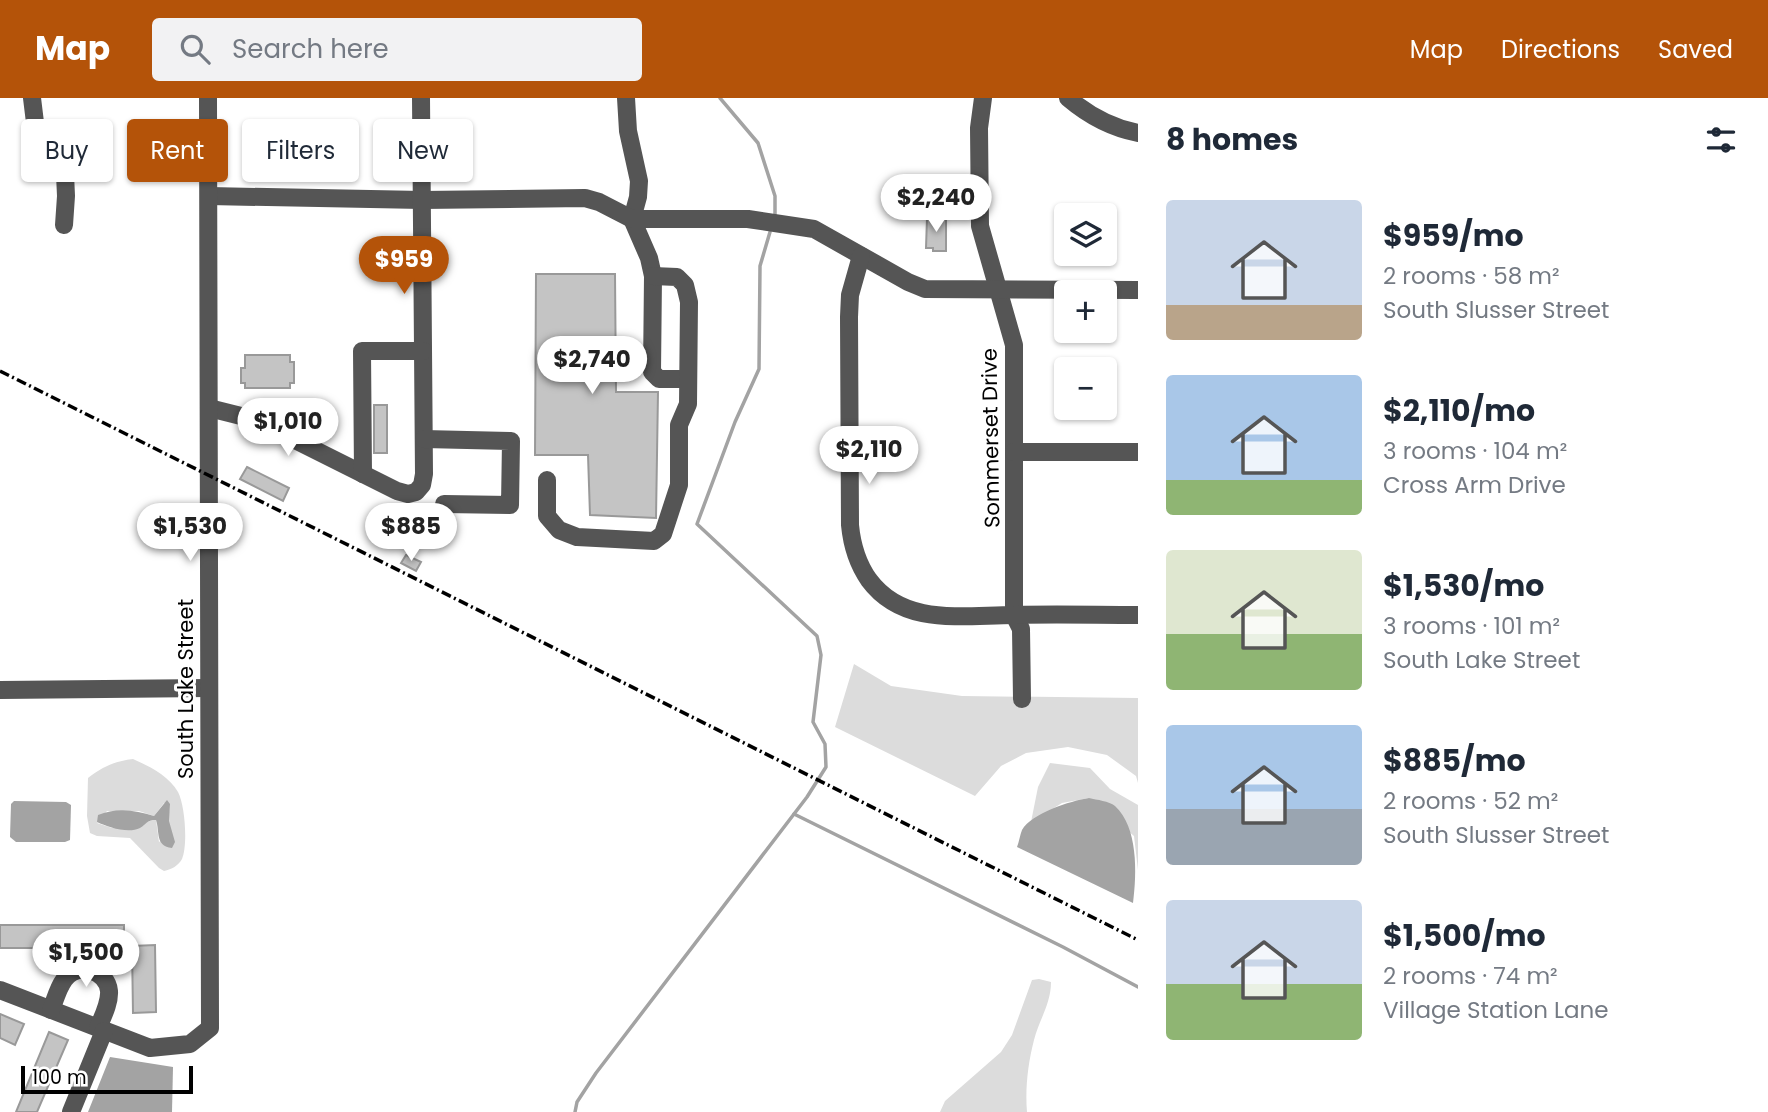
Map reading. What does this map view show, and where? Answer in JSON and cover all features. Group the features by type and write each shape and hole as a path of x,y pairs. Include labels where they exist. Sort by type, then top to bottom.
{"street":[{"name":"South Lake Street","path":"101,1029 150,1048 190,1044 209,1028 208,98"},
{"path":"209,408 253,419 397,491 408,494 416,492 422,485 424,439 421,98"},
{"path":"626,98 628,131 639,181 632,219 649,258 653,276 652,372 659,379 688,379"},
{"name":"Sommerset Drive","path":"983,98 979,128 980,226 1014,345 1014,615 1021,629 1022,699"},
{"path":"1068,98 1096,118 1138,133"},
{"path":"32,105 37,139 62,164 65,174 64,225"},
{"path":"209,196 422,200 585,198 632,219 748,219 814,229 925,289 1138,290"},
{"path":"861,256 850,295 849,317 850,525 852,545 859,564 877,591 904,609 941,616 1138,615"},
{"path":"547,480 547,516 559,530 576,537 654,541 663,534 679,485 680,425 688,404 689,302 685,285 677,277 653,276"},
{"path":"370,477 362,351 423,351"},
{"path":"424,439 511,441 510,505 444,504"},
{"path":"1014,452 1138,452"},
{"path":"0,690 209,688"},
{"path":"51,1010 65,977 79,970 94,970 106,979 110,993 101,1029 71,1112"},
{"path":"0,990 101,1029"}],"shaded area":[{"path":"854,664 891,686 962,696 1138,698 1138,783 1136,776 1107,755 1068,747 1026,753 1001,766 975,796 835,727"},
{"path":"133,759 158,772 178,792 185,825 185,844 179,864 170,869 164,871 159,868 130,838 97,836 90,833 87,816 88,778 109,765","holes":["164,803 170,804 168,821 172,834 159,842 156,820 112,828 97,823 107,811 139,811 154,816"]},
{"path":"1050,763 1090,768 1110,789 1138,805 1138,870 1134,836 1089,798 1062,803 1031,822 1038,787"},
{"path":"1089,798 1115,806 1128,826 1135,865 1133,903 1017,847 1022,830 1034,818 1062,805"},
{"path":"167,800 170,804 169,821 175,842 172,848 163,844 159,838 156,820 148,821 135,830 112,828 97,822 98,815 119,810 154,816"},
{"path":"14,801 66,802 71,805 70,840 16,842 10,837 11,804"},
{"path":"1032,980 1051,982 1047,1005 1030,1058 1027,1112 940,1112 945,1101 1001,1052 1012,1035"},
{"path":"110,1057 173,1067 172,1112 88,1112"}],"building":[{"path":"927,218 946,218 946,251 926,248"},
{"path":"536,274 615,274 616,392 658,392 656,518 590,515 588,455 535,455"},
{"path":"245,355 290,355 290,362 294,362 294,383 290,383 290,388 245,388 245,383 241,383 241,368 245,368"},
{"path":"374,405 387,405 387,453 374,453"},
{"path":"247,467 289,488 283,501 240,479"},
{"path":"406,555 421,562 416,571 401,563"},
{"path":"0,925 124,925 124,948 0,948"},
{"path":"155,945 156,1012 133,1013 132,946"},
{"path":"0,1014 24,1024 15,1045 0,1038"},
{"path":"49,1032 68,1040 37,1112 16,1112"}],"waterway":[{"path":"720,98 758,143 775,196 775,217"},
{"path":"575,1112 577,1102 596,1073 807,797 826,767 825,744 813,722 821,655 817,636 697,524 735,422 759,369 760,266 770,232"},
{"path":"794,814 1138,987"}],"railway":[{"path":"0,371 1138,940"}]}
